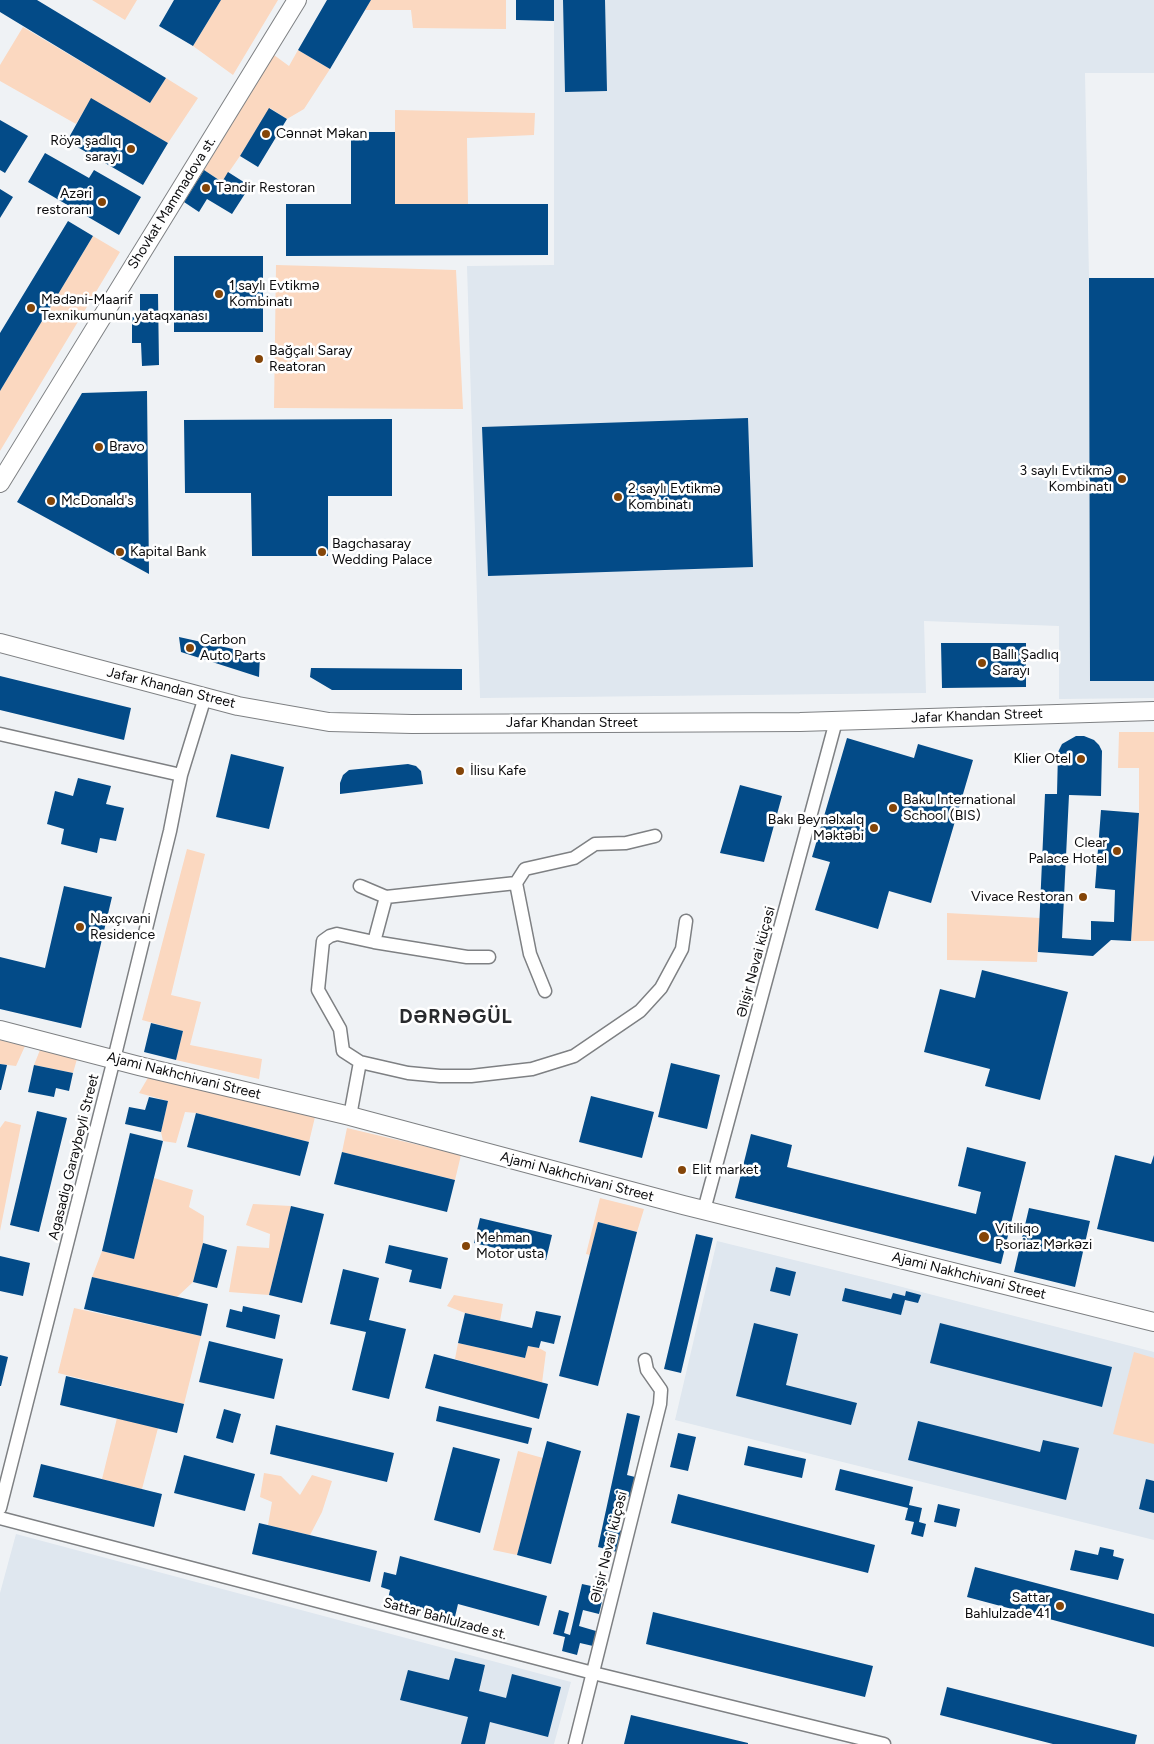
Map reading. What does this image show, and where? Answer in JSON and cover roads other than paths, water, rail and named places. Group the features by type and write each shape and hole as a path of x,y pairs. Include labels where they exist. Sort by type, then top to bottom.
{"main road":[{"name":"Shovkat Mammadova st.","path":"0,483 297,0"},
{"name":"Jafar Khandan Street","path":"0,643 238,706 323,721 350,723 836,721 1154,711"},
{"name":"Ajami Nakhchivani Street","path":"0,1030 350,1116 539,1168 1154,1322"}],"street":[{"name":"Agasadig Garaybeyli Street","path":"0,1508 114,1059 170,832 182,775 205,697"},
{"name":"Əlişir Nəvai küçəsi","path":"704,1210 836,721"},
{"path":"0,734 182,775"},
{"path":"544,991 530,954 516,883 525,869 574,858 595,844 626,843 655,836"},
{"path":"360,886 386,897 516,883"},
{"path":"374,942 386,897"},
{"path":"489,957 467,957 337,934 323,941 318,990 340,1029 343,1051 360,1062 408,1073 440,1076 471,1076 532,1069 574,1056 640,1012 661,988 682,949 686,922"},
{"path":"350,1116 360,1062"},
{"name":"Əlişir Nəvai küçəsi","path":"575,1744 660,1404 661,1390 647,1370 645,1360"},
{"name":"Sattar Bahlulzade st.","path":"0,1518 593,1673 884,1744"}],"place":[{"name":"Cənnət Məkan","path":"266,134"},
{"name":"Röya şadlıq sarayı","path":"131,149"},
{"name":"Təndir Restoran","path":"206,188"},
{"name":"Azəri restoranı","path":"102,202"},
{"name":"1 saylı Evtikmə Kombinatı","path":"219,294"},
{"name":"Mədəni-Maarif Texnikumunun yataqxanası","path":"31,308"},
{"name":"Bağçalı Saray Reatoran","path":"259,359"},
{"name":"Bravo","path":"99,447"},
{"name":"3 saylı Evtikmə Kombinatı","path":"1122,479"},
{"name":"2 saylı Evtikmə Kombinatı","path":"618,497"},
{"name":"McDonald's","path":"51,501"},
{"name":"Kapital Bank","path":"120,552"},
{"name":"Bagchasaray Wedding Palace","path":"322,552"},
{"name":"Carbon Auto Parts","path":"190,648"},
{"name":"Ballı Şadlıq Sarayı","path":"982,663"},
{"name":"Klier Otel","path":"1081,759"},
{"name":"İlisu Kafe","path":"460,771"},
{"name":"Baku International School (BIS)","path":"893,808"},
{"name":"Bakı Beynəlxalq Məktəbi","path":"874,828"},
{"name":"Clear Palace Hotel","path":"1117,851"},
{"name":"Vivace Restoran","path":"1083,897"},
{"name":"Naxçıvani Residence","path":"80,927"},
{"name":"Elit market","path":"682,1170"},
{"name":"Vitiliqo Psoriaz Mərkəzi","path":"984,1237"},
{"name":"Mehman Motor usta","path":"466,1246"},
{"name":"Sattar Bahlulzade 41","path":"1060,1606"}],"district":[{"name":"DƏRNƏGÜL","path":"456,1017"}]}
